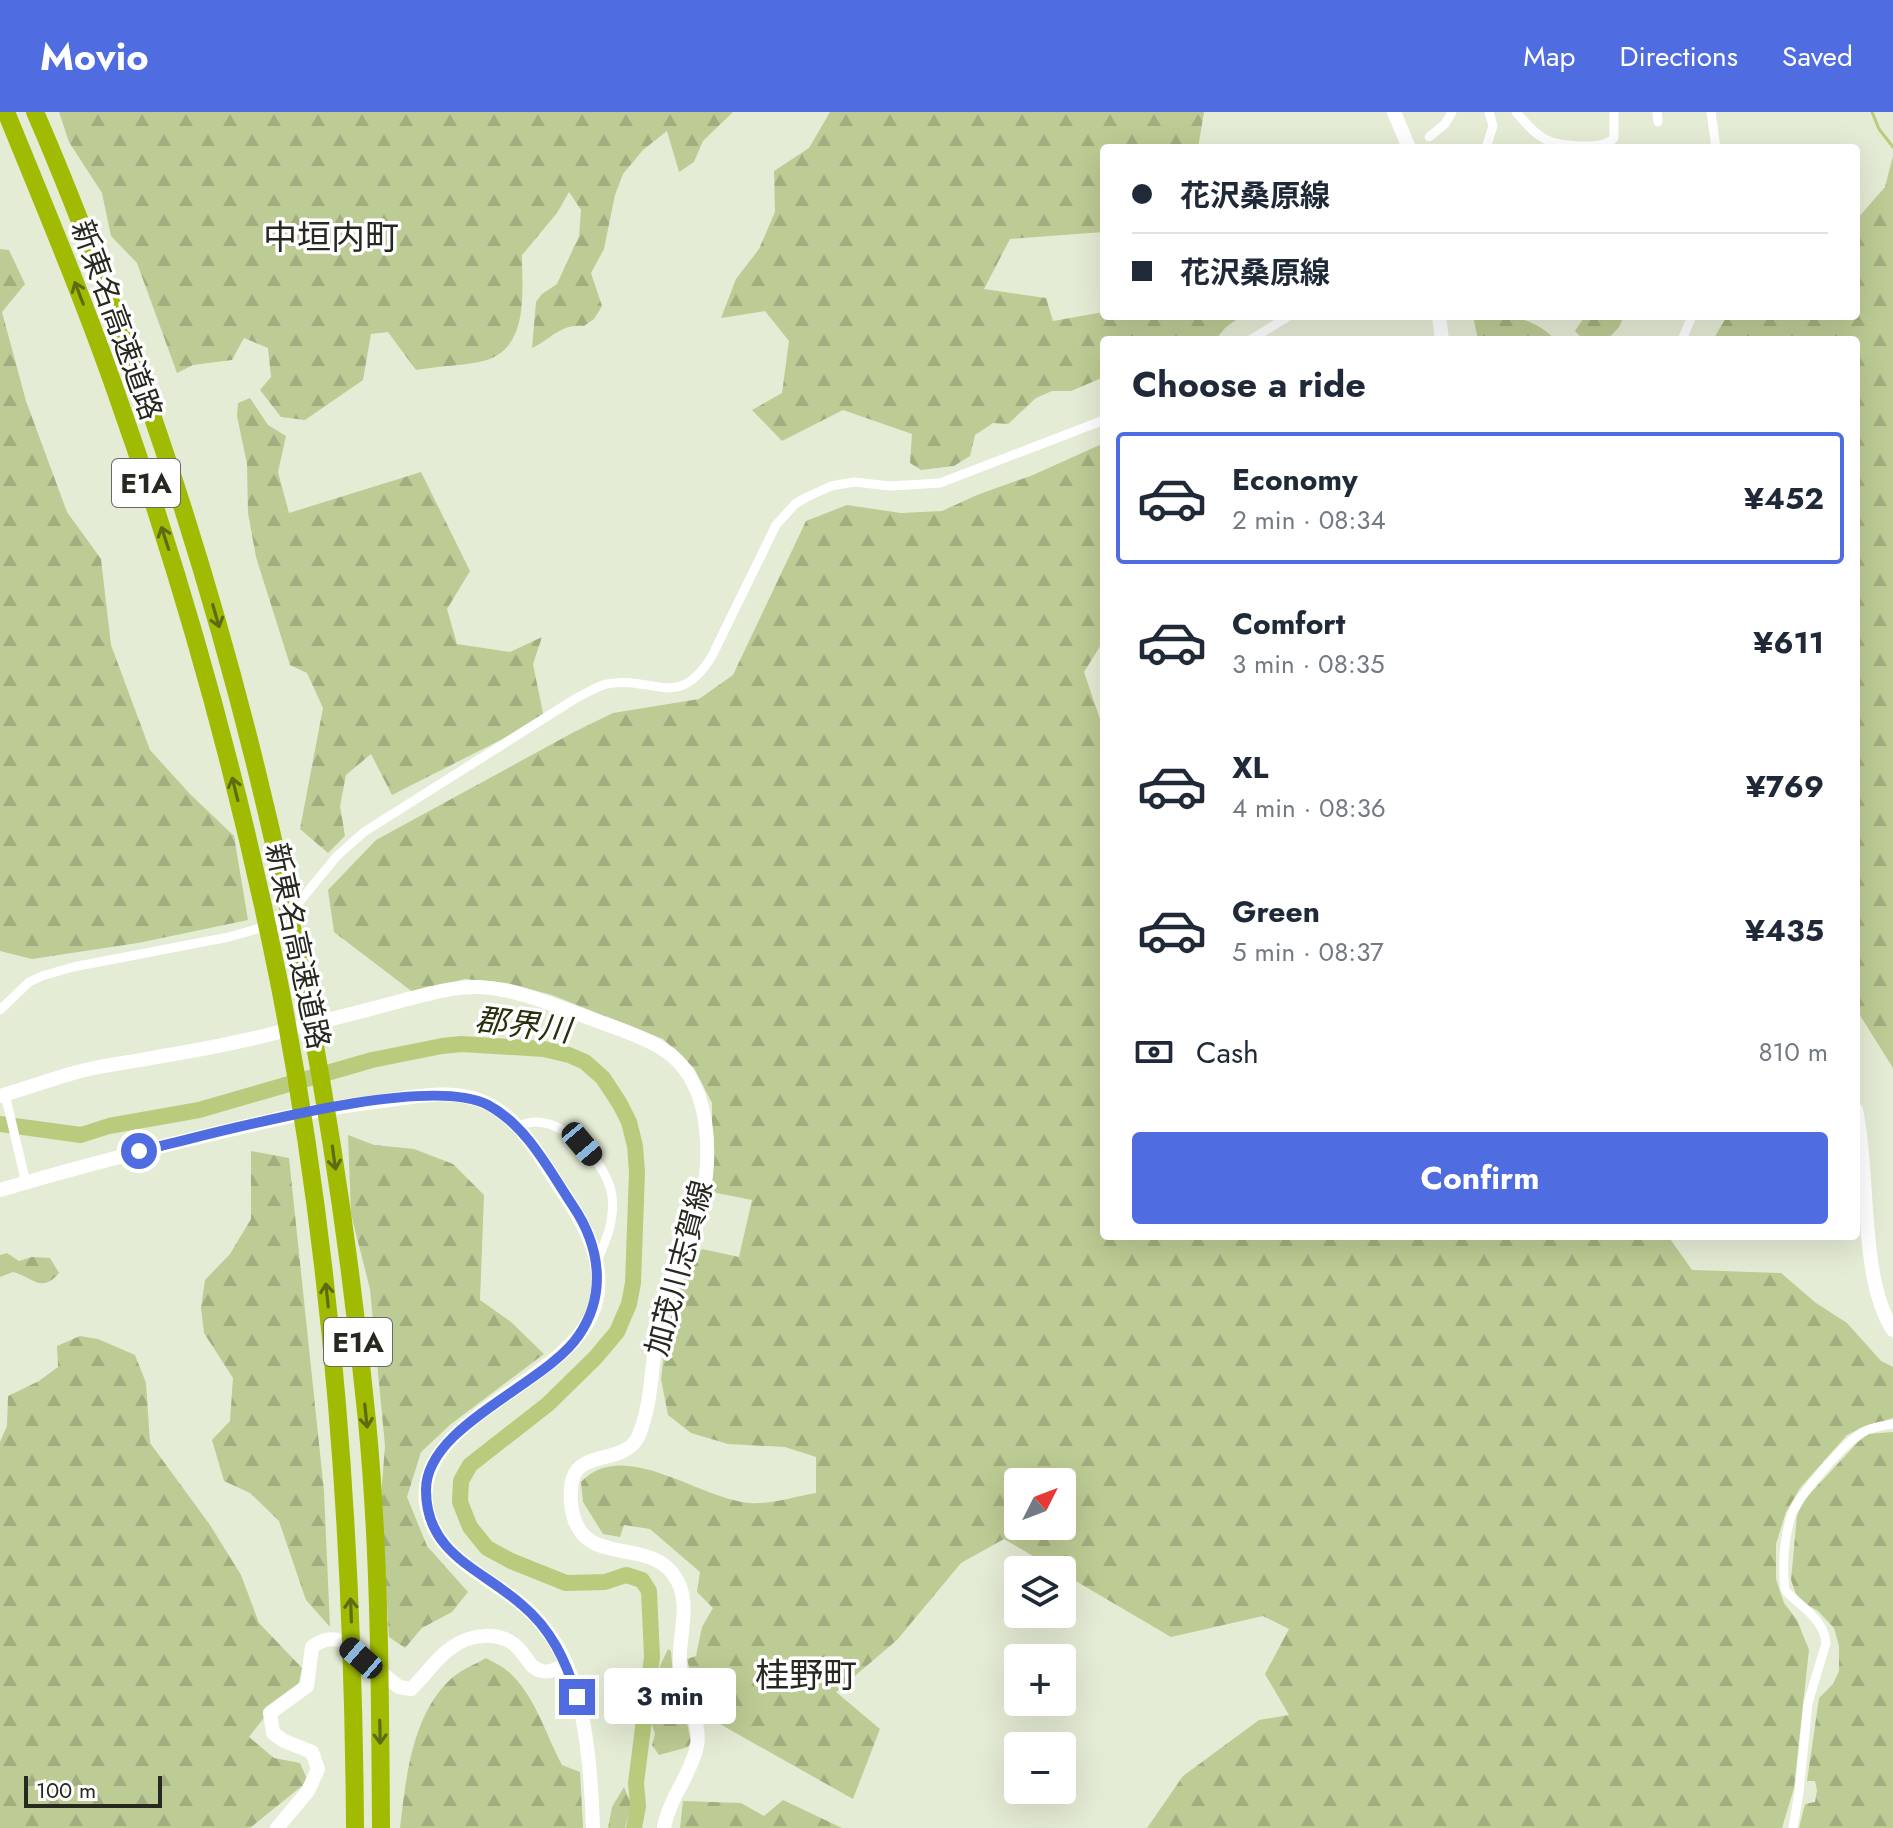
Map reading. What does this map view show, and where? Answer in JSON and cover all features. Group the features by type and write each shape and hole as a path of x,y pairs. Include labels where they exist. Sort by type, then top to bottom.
{"highway":[{"name":"新東名高速道路","path":"6,112 116,392 169,552 216,710 279,983 322,1255 340,1425 354,1680 355,1828"},
{"name":"新東名高速道路","path":"35,112 86,235 145,393 199,556 280,861 329,1122 367,1424 379,1647 381,1828"}],"main road":[{"path":"1394,112 1407,144"},
{"name":"加茂川志賀線","path":"5,1098 85,1070 230,1044 431,993 480,987 542,1000 625,1031 657,1045 677,1062 695,1087 706,1123 707,1165 698,1217 669,1284 658,1325 647,1404 637,1439 625,1451 578,1469 573,1478 570,1504 575,1524 583,1536 599,1545 662,1562 674,1574 684,1595 680,1670 695,1719 698,1743 674,1795 664,1828"},
{"path":"0,1190 25,1178 250,1124 335,1107 437,1094 479,1100 516,1126 534,1147 579,1215 592,1243 598,1276 596,1302 578,1338 526,1383 454,1436 440,1452 426,1485 427,1504 433,1526 444,1544 471,1570 521,1604 554,1641 566,1664 577,1697 586,1747 593,1828"},
{"path":"1860,1148 1874,1283 1885,1317 1893,1330"},
{"path":"277,1828 308,1791 316,1775 317,1764 312,1752 277,1737 270,1726 270,1713 307,1686 312,1647 320,1641 332,1638 342,1641 399,1687 411,1689 450,1648 461,1642 488,1636 508,1640 540,1671 549,1672 566,1664"}],"street":[{"path":"1429,137 1445,124 1452,112"},
{"path":"1487,144 1493,126 1489,112"},
{"path":"1516,112 1544,139 1558,144"},
{"path":"1607,144 1614,138 1614,112"},
{"path":"1711,112 1715,144"},
{"path":"1256,336 1282,320"},
{"path":"0,1010 29,982 42,976 264,927 300,901 337,856 364,832 578,697 606,685 671,689 688,684 703,671 712,656 776,525 795,504 807,497 831,486 854,482 890,486 940,483 1100,422"},
{"path":"5,1098 25,1178"},
{"path":"516,1126 535,1122 573,1137 601,1166 609,1180 613,1199 609,1236 596,1263"},
{"path":"1793,1828 1808,1703 1826,1643 1825,1633 1817,1619 1785,1590 1783,1574 1791,1517 1804,1494 1854,1438 1867,1430 1893,1424"}],"green space":[{"path":"59,112 733,112 703,141 694,162 679,172 667,131 643,150 623,174 615,195 604,249 591,273 602,306 594,319 584,326 562,329 532,348 536,302 557,284 579,236 581,210 569,192 557,213 522,255 520,320 507,347 479,362 416,370 388,332 371,334 363,380 305,420 281,417 260,390 271,377 268,348 244,338 232,360 193,365 177,373 137,263 111,236 102,193 69,142"},
{"path":"830,112 1204,112 1199,144 1100,144 1100,232 1010,239 984,289 1046,298 1053,321 1100,313 1100,320 1236,320 1218,336 1100,336 1100,379 1071,391 1052,391 1036,398 1008,424 993,423 975,435 970,456 954,466 921,470 910,463 912,434 843,410 782,441 752,410 782,393 789,341 765,311 721,318 736,279 759,249 775,212 774,171 809,148"},
{"path":"1893,156 1893,1068 1860,1015 1860,336 1715,336 1725,320 1860,320 1860,215 1885,187"},
{"path":"0,249 9,250 25,284 2,312 26,401 67,512 101,559 111,645 150,750 234,836 248,920 138,943 32,959 0,951"},
{"path":"1474,320 1524,320 1551,336 1477,336"},
{"path":"1582,320 1622,320 1611,336 1580,336 1575,331"},
{"path":"250,398 268,425 286,436 278,472 289,513 421,472 470,571 447,609 457,644 510,652 542,637 533,664 544,718 392,795 371,754 346,775 340,806 345,836 328,853 300,829 323,708 307,673 290,665 256,557 248,513 247,464 237,416 238,403"},
{"path":"1100,445 1100,646 1084,672 1100,719 1100,1240 1671,1240 1692,1270 1781,1273 1816,1303 1847,1323 1881,1361 1893,1367 1893,1418 1847,1435 1800,1488 1786,1512 1776,1544 1776,1579 1784,1603 1797,1620 1809,1650 1794,1788 1782,1828 1147,1828 1183,1776 1259,1720 1289,1715 1265,1674 1289,1629 1263,1616 1171,1637 1076,1581 1076,1556 1033,1556 1006,1540 1076,1540 1076,1468 1004,1468 1004,1539 961,1563 897,1640 836,1692 880,1729 853,1799 718,1723 696,1696 687,1659 696,1656 702,1627 713,1608 697,1592 700,1572 650,1529 624,1525 620,1537 603,1534 583,1502 581,1482 598,1470 618,1466 662,1474 729,1499 749,1503 774,1502 816,1493 816,1457 785,1447 728,1444 691,1433 668,1415 661,1379 667,1330 681,1284 702,1249 739,1257 752,1200 712,1192 712,1103 694,1068 663,1039 552,995 507,983 465,979 414,993 334,932 328,890 376,840 574,732 613,713 699,699 733,675 806,521 847,505 901,513 942,511"},
{"path":"348,1135 374,1145 414,1149 453,1164 484,1195 480,1300 511,1322 544,1354 451,1424 421,1452 407,1497 427,1546 468,1592 452,1612 422,1628 405,1648 389,1637 381,1497 385,1446 370,1289 351,1214"},
{"path":"251,1151 289,1158 324,1491 330,1627 306,1600 279,1521 250,1493 224,1481 212,1440 230,1421 233,1378 204,1333 201,1308 205,1280 230,1254 251,1219"},
{"path":"7,1253 19,1261 32,1257 50,1258 59,1273 42,1283 13,1272 0,1277 0,1255"},
{"path":"80,1336 98,1339 135,1355 146,1383 150,1443 210,1525 241,1575 259,1623 302,1668 296,1696 267,1714 249,1737 274,1758 300,1763 308,1781 250,1828 0,1828 0,1442 7,1426 8,1396 39,1381 58,1367 57,1346"},
{"path":"1893,1432 1893,1828 1799,1828 1805,1804 1815,1802 1815,1781 1807,1781 1819,1698 1833,1684 1839,1671 1839,1646 1834,1628 1818,1611 1804,1603 1796,1594 1791,1580 1797,1515 1805,1499 1858,1442 1868,1434"},
{"path":"668,1649 671,1651 673,1677 682,1699 691,1742 688,1747 659,1755 652,1745 655,1734 651,1722 660,1717 660,1666"},
{"path":"486,1658 507,1671 521,1686 535,1707 562,1765 580,1772 583,1828 400,1828 413,1747 428,1709 453,1677"},
{"path":"624,1787 631,1804 625,1828 608,1828 612,1807"},
{"path":"783,1800 842,1828 680,1828 683,1801 741,1803 764,1816"}],"waterway":[{"path":"1872,112 1879,129 1893,147"},
{"name":"郡界川","path":"0,1124 81,1135 109,1126 199,1110 372,1060 461,1044 544,1049 585,1062 603,1078 629,1122 635,1146 633,1283 629,1304 617,1332 595,1358 548,1404 470,1465 461,1481 460,1502 470,1527 487,1548 511,1561 566,1583 605,1582 626,1575 642,1580 649,1591 652,1657 636,1783 638,1806 634,1828"}],"district":[{"name":"中垣内町","path":"331,237"},
{"name":"桂野町","path":"806,1675"}],"route":[{"path":"139,1151 335,1107 437,1094 479,1100 511,1121 534,1147 579,1215 592,1243 598,1276 596,1302 578,1338 526,1383 454,1436 440,1452 426,1485 427,1504 433,1526 454,1556 521,1604 554,1641 570,1672 577,1697"}]}
